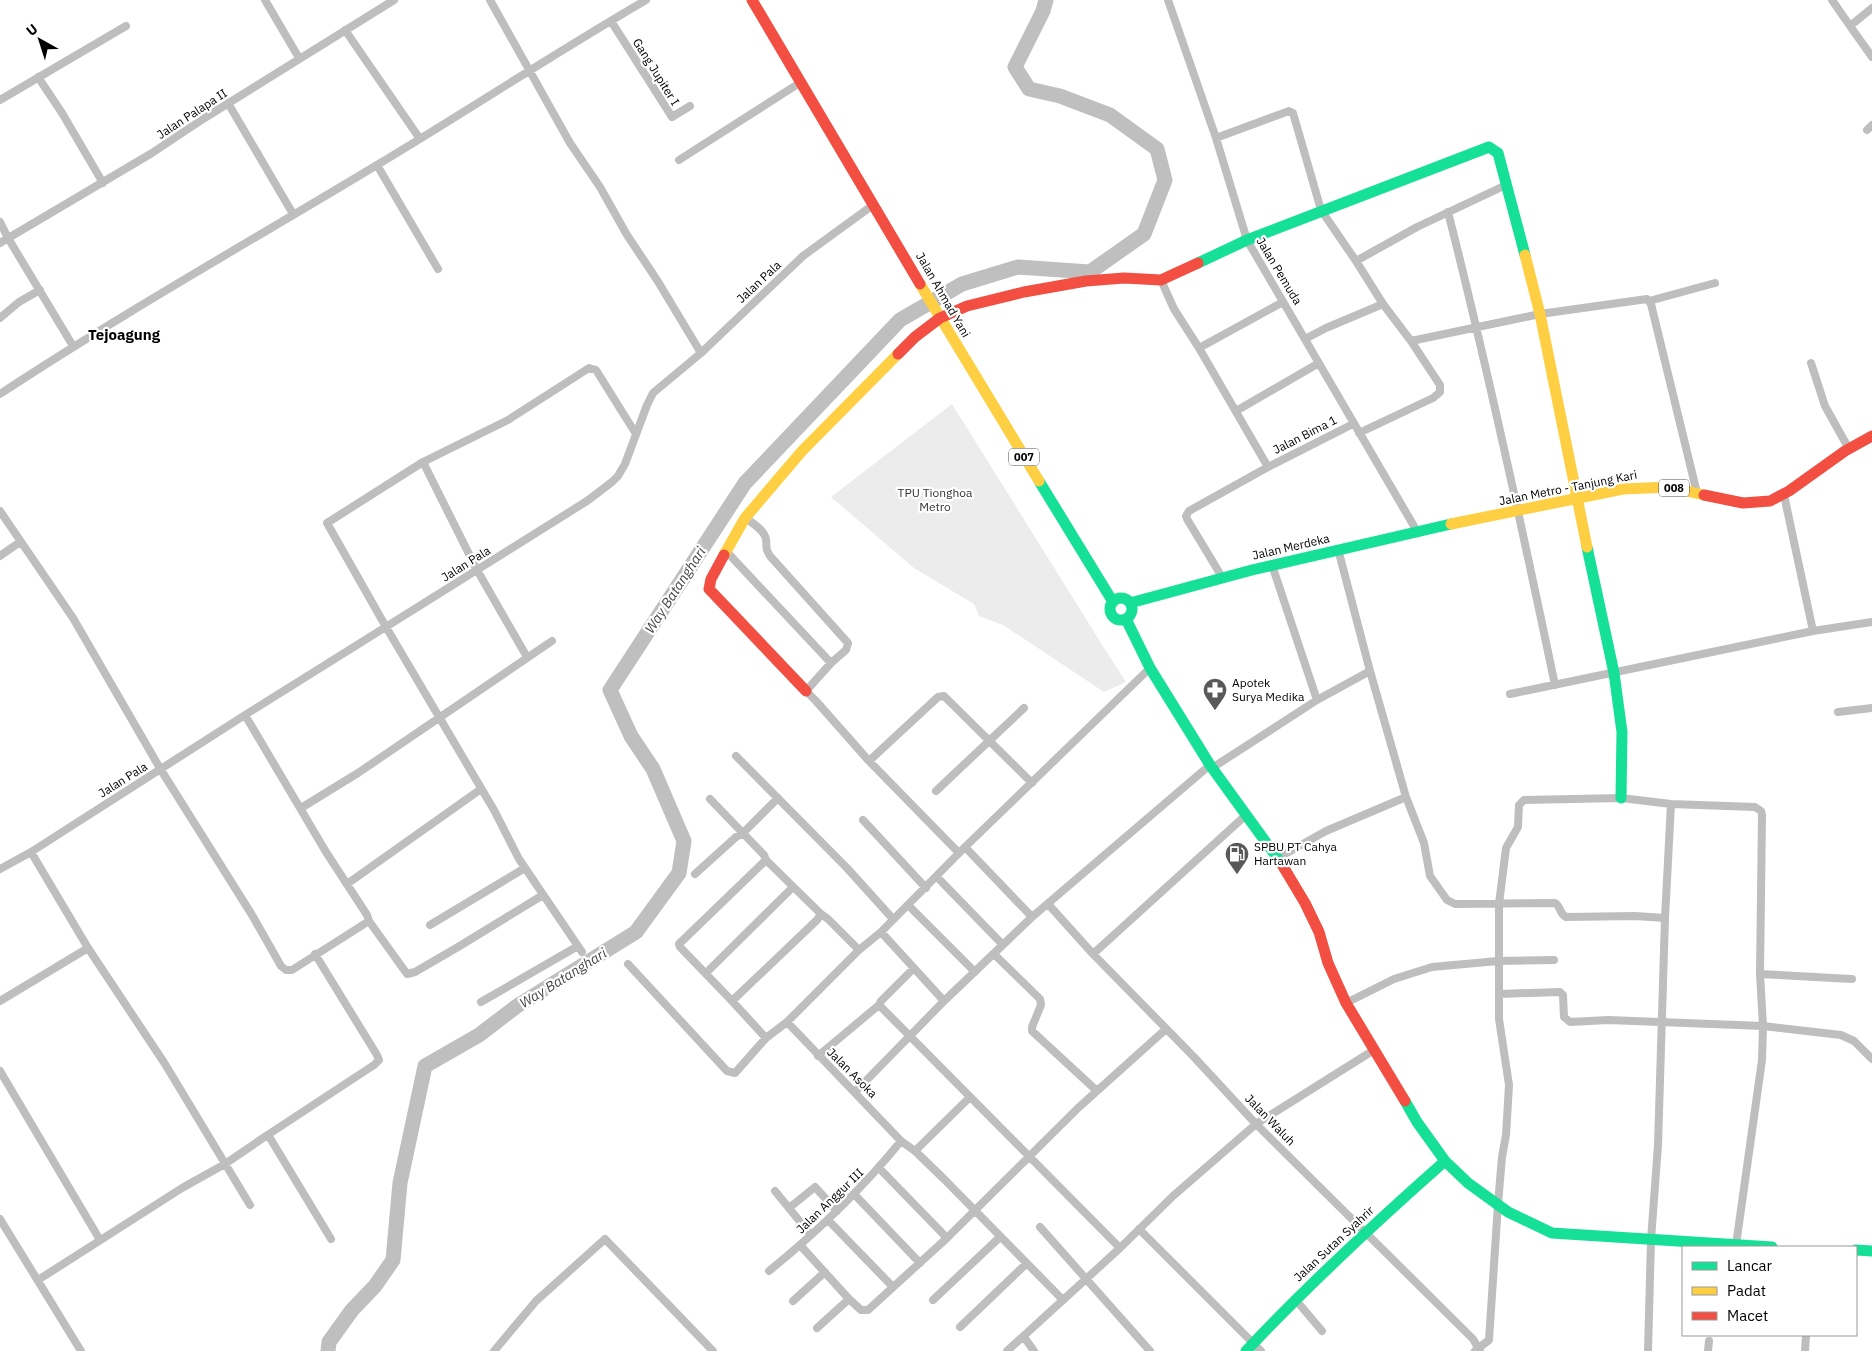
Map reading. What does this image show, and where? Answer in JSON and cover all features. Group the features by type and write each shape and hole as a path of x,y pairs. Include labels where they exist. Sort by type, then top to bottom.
{"street":[{"path":"265,0 299,58"},
{"name":"Jalan Palapa II","path":"0,243 152,154 228,103 394,0"},
{"path":"490,0 528,71 570,143 600,187 627,235 657,280 701,353"},
{"path":"0,394 73,346 377,166 528,71 646,0"},
{"name":"Jalan Ahmad Yani","path":"752,0 938,315 1113,602"},
{"name":"Jalan Pemuda","path":"1168,0 1216,138 1247,240 1418,533"},
{"path":"1832,0 1872,57"},
{"path":"1850,26 1872,8"},
{"name":"Gang Jupiter I","path":"611,21 672,117 690,106"},
{"path":"0,100 126,26"},
{"path":"345,30 420,139"},
{"path":"38,77 62,113 103,183"},
{"path":"679,160 801,82"},
{"path":"228,103 293,214"},
{"path":"1216,138 1289,111 1292,112 1321,210 1383,304 1411,341 1440,385 1440,392 1433,398 1359,433"},
{"path":"1032,917 869,761 816,701 710,589 711,579 745,518 802,451 890,360 938,315 1024,292 1086,281 1124,278 1161,280 1247,240 1489,147 1498,153 1540,314 1576,499 1614,673 1622,732 1620,798"},
{"path":"377,166 438,268"},
{"path":"1356,261 1417,227 1506,185"},
{"name":"Jalan Pala","path":"0,869 31,852 245,715 587,501 612,482 625,464 653,393 701,353 803,256 873,205"},
{"path":"1448,212 1477,327 1555,685"},
{"path":"0,222 73,346"},
{"path":"1161,280 1174,309 1199,348 1268,467"},
{"path":"1411,341 1540,314 1645,299 1649,300 1715,282"},
{"path":"0,318 19,302 40,290"},
{"path":"1649,300 1652,304 1697,493"},
{"path":"1199,348 1283,302"},
{"path":"1305,339 1383,304"},
{"path":"1811,363 1826,406 1849,449"},
{"path":"1236,411 1319,364"},
{"path":"481,1002 580,949 525,868 494,810 386,627 328,523 423,462 508,420 592,368 596,370 636,434"},
{"name":"Jalan Bima 1","path":"1222,577 1187,519 1187,514 1268,467 1353,424"},
{"name":"Jalan Metro - Tanjung Kari","path":"1459,523 1641,487 1658,486 1749,503 1767,502 1784,495 1849,449 1872,436"},
{"path":"423,462 477,570 527,657"},
{"path":"1784,495 1813,632"},
{"path":"0,511 73,618 161,770 252,915 281,966 286,970 292,970 369,921"},
{"path":"745,518 756,525 766,538 765,548 770,556 848,643 846,650 831,663 806,692"},
{"name":"Jalan Merdeka","path":"1130,603 1222,577 1338,549 1459,523"},
{"path":"0,556 20,542"},
{"path":"1338,549 1406,797 1424,843 1430,876 1447,900 1455,904 1555,903 1558,905 1561,914 1566,917 1635,916 1665,918"},
{"path":"726,551 831,663"},
{"path":"1272,565 1316,700"},
{"name":"008","path":"1113,602 1120,598 1130,603"},
{"path":"1113,602 1110,610 1111,614 1117,619 1126,619 1131,614 1130,603"},
{"path":"1126,619 1150,668 1211,766 1278,858 1305,903 1319,932 1328,963 1346,1004 1417,1122 1445,1161 1468,1183 1508,1212 1552,1233 1754,1246"},
{"path":"1510,694 1813,632 1872,622"},
{"path":"301,808 358,773 552,641"},
{"path":"628,964 731,1073 738,1071 766,1038 787,1022 859,950 881,932 962,850 1150,668"},
{"path":"855,1092 944,1001 1032,917 1211,766 1316,700 1370,671"},
{"path":"869,761 910,721 941,696 946,697 1032,783"},
{"path":"936,790 1024,708"},
{"path":"1838,712 1872,708"},
{"path":"245,715 369,921 407,974 414,972 458,947 543,895"},
{"path":"736,756 809,832 847,868 893,920"},
{"path":"347,884 481,789"},
{"path":"1278,858 1326,830 1406,797"},
{"path":"695,874 736,837 743,833 778,798"},
{"path":"1478,1350 1489,1340 1498,1204 1506,1135 1509,1085 1499,1019 1499,904 1506,848 1518,827 1521,802 1528,799 1620,798 1671,804 1755,808 1761,812 1760,974 1763,1026 1762,1060 1736,1245"},
{"path":"710,799 764,855 766,860 859,950"},
{"path":"1648,1351 1651,1240 1658,1145 1665,918 1671,804"},
{"path":"1093,954 1246,815"},
{"path":"863,820 926,888"},
{"path":"31,852 88,948 164,1064 250,1205"},
{"path":"766,860 680,942 680,947 766,1038"},
{"path":"430,926 525,868"},
{"path":"936,877 1003,945"},
{"path":"706,973 793,887"},
{"name":"Jalan Waluh","path":"1048,904 1093,954 1256,1124 1473,1339 1478,1350"},
{"path":"908,905 975,972"},
{"path":"732,1001 821,914"},
{"path":"881,932 944,1001"},
{"path":"0,1001 88,948"},
{"path":"38,1280 182,1188 225,1164 379,1060 315,954"},
{"path":"994,954 1040,999 1041,1006 1032,1031 1097,1092"},
{"path":"1346,1004 1394,980 1432,967 1498,960 1554,960"},
{"path":"818,1056 879,1005 914,968"},
{"path":"1760,974 1852,979"},
{"path":"1499,994 1560,992 1563,996 1564,1017 1570,1022 1608,1020 1763,1026 1841,1035 1849,1037 1872,1059"},
{"path":"879,1005 1120,1248"},
{"name":"Jalan Asoka","path":"787,1022 901,1140 915,1151 1063,1300"},
{"path":"800,1245 849,1299 861,1310 868,1310 947,1238 1029,1156 1166,1029"},
{"path":"1007,1351 1120,1248 1173,1196 1256,1124 1374,1050"},
{"path":"0,1071 100,1240"},
{"path":"915,1151 970,1097"},
{"path":"266,1136 270,1138 331,1239"},
{"name":"Jalan Anggur III","path":"769,1271 828,1220 879,1168 901,1140"},
{"name":"Jalan Sutan Syahrir","path":"1253,1348 1294,1299 1366,1231 1445,1161"},
{"path":"879,1168 947,1238"},
{"path":"789,1208 815,1187 837,1211"},
{"path":"775,1191 811,1235"},
{"path":"854,1194 920,1262"},
{"path":"0,1218 81,1351"},
{"path":"828,1220 893,1287"},
{"path":"1040,1227 1150,1351"},
{"path":"1139,1229 1253,1348"},
{"path":"933,1300 1000,1237"},
{"path":"494,1351 536,1301 605,1239 713,1351"},
{"path":"1857,1250 1872,1250"},
{"path":"960,1327 1026,1264"},
{"path":"793,1301 825,1272"},
{"path":"817,1328 849,1299"},
{"path":"1294,1299 1322,1331"},
{"path":"1805,1351 1806,1336"},
{"path":"1024,1337 1034,1351"},
{"path":"1708,1351 1709,1341"}],"green space":[{"name":"TPU Tionghoa Metro","path":"952,404 1126,682 1104,692 1003,625 979,616 974,604 914,568 831,497"}],"waterway":[{"name":"Way Batanghari","path":"328,1351 329,1342 352,1310 375,1286 393,1260 400,1183 425,1066 479,1035 517,1006 636,932 679,873 684,841 653,769 631,736 610,690 745,483 900,320 962,284 1018,267 1090,272 1144,234 1165,180 1157,149 1110,115 1060,96 1029,89 1015,67 1043,11 1046,0"}],"traffic: fast":[{"path":"1198,263 1247,240 1489,147 1498,153 1525,255"},
{"path":"1039,481 1113,602"},
{"path":"1130,603 1252,570 1451,524"},
{"path":"1587,547 1614,673 1622,732 1621,798"},
{"path":"1121,598 1129,601 1132,609 1129,617 1121,620 1113,617 1110,609 1113,601 1121,598"},
{"path":"1126,619 1150,668 1210,765 1281,863"},
{"path":"1405,1101 1417,1122 1445,1161 1468,1183 1508,1212 1552,1233 1756,1246"},
{"path":"1246,1351 1343,1254 1445,1161"},
{"path":"1857,1250 1872,1251"}],"traffic: slow":[{"path":"1525,255 1540,314 1587,547"},
{"path":"920,284 1039,481"},
{"path":"724,555 745,518 802,451 898,354"},
{"path":"1451,524 1623,489 1669,487 1704,495"}],"traffic: jam":[{"path":"752,0 920,284"},
{"path":"898,354 915,337 940,318 967,306 1024,292 1086,281 1124,278 1161,280 1198,263"},
{"path":"1704,495 1743,503 1770,501 1789,491 1845,451 1872,436"},
{"path":"724,555 711,579 709,589 806,691"},
{"path":"1281,863 1305,903 1319,932 1328,963 1346,1003 1405,1101"}],"place":[{"name":"Apotek Surya Medika","path":"1215,711"},
{"name":"SPBU PT Cahya Hartawan","path":"1237,875"}],"district":[{"name":"Tejoagung","path":"124,335"}]}
